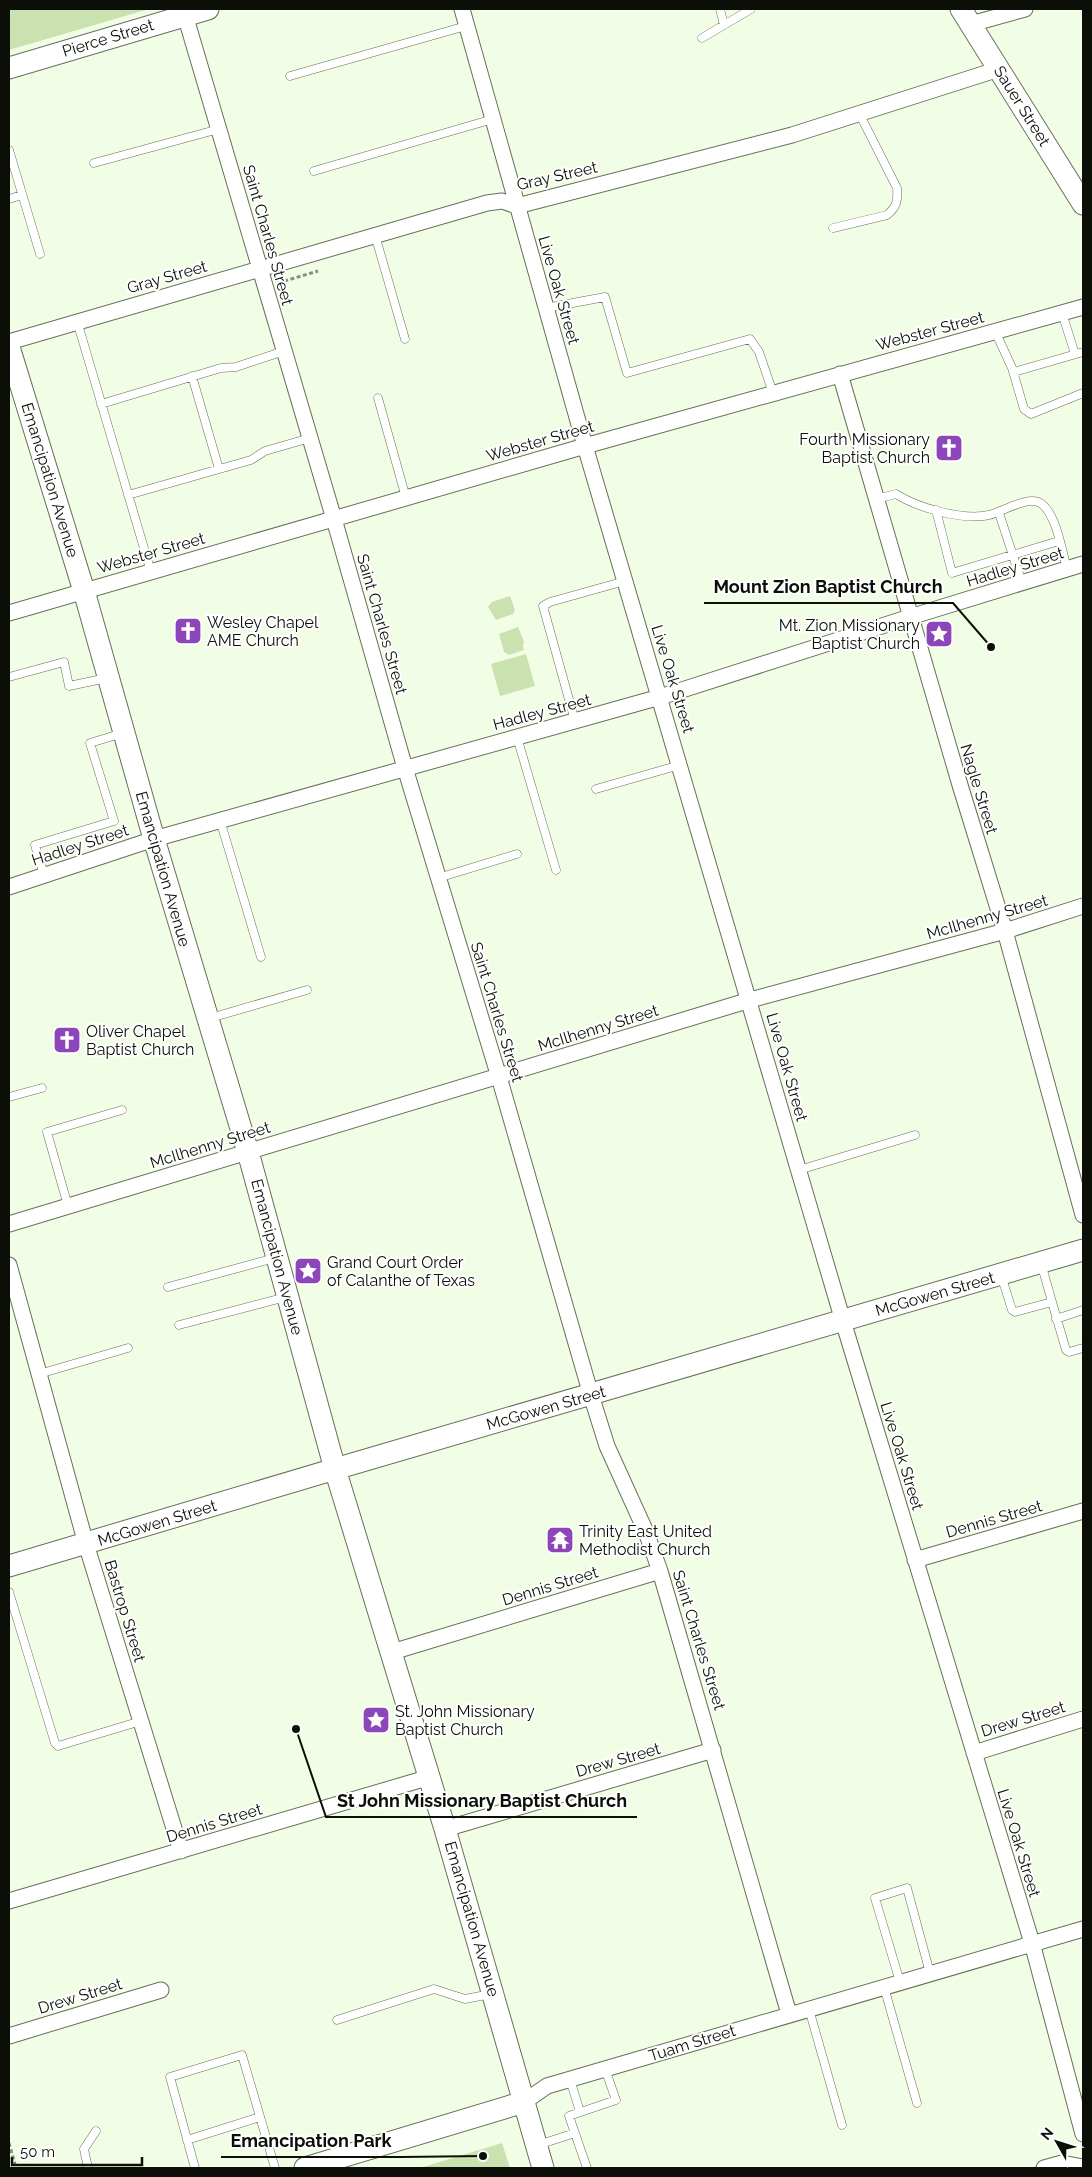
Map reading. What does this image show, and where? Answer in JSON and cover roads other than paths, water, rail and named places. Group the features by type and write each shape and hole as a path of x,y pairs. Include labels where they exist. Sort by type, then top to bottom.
{"main road":[{"name":"Pierce Street","path":"9,68 208,9"},
{"name":"Sauer Street","path":"966,17 1082,201"},
{"name":"Emancipation Avenue","path":"9,347 84,591 154,839 248,1152 335,1469 430,1777 543,2168"},
{"name":"McGowen Street","path":"9,1566 1083,1250"},
{"name":"Tuam Street","path":"306,2168 524,2102"}],"street":[{"name":"Live Oak Street","path":"462,9 585,446 750,1000 842,1321 1032,1943 1083,2134"},
{"path":"966,17 1025,9"},
{"name":"Saint Charles Street","path":"185,15 334,519 404,768 499,1076 590,1395 607,1446 646,1532 660,1570 789,2014"},
{"name":"Gray Street","path":"9,342 487,203 502,201 517,206 792,135 999,69"},
{"name":"Webster Street","path":"9,613 585,446 1083,307"},
{"name":"Nagle Street","path":"840,374 910,617 1005,931 1083,1215"},
{"name":"Hadley Street","path":"9,887 154,839 660,697 1083,564"},
{"name":"McIlhenny Street","path":"9,1224 750,1000 1005,931 1083,906"},
{"name":"Bastrop Street","path":"10,1273 86,1544 181,1851"},
{"name":"Dennis Street","path":"915,1560 1083,1511"},
{"name":"Dennis Street","path":"392,1652 660,1570"},
{"name":"Drew Street","path":"974,1752 1083,1719"},
{"name":"Drew Street","path":"445,1829 713,1750"},
{"name":"Dennis Street","path":"9,1901 430,1777"},
{"name":"Tuam Street","path":"524,2102 547,2086 1083,1929"},
{"name":"Drew Street","path":"9,2036 161,1990"},
{"path":"1044,2168 1062,2163 1083,2167"}],"lane":[{"path":"720,9 724,25"},
{"path":"702,38 751,9"},
{"path":"290,76 466,26"},
{"path":"833,228 887,214 893,210 898,200 897,188 859,114"},
{"path":"314,171 493,119"},
{"path":"94,163 218,129"},
{"path":"9,150 40,254"},
{"path":"9,199 22,195"},
{"path":"375,235 404,339"},
{"path":"546,308 605,297 627,373 750,339 759,352 773,393"},
{"path":"1062,313 1075,354"},
{"path":"77,321 151,572"},
{"path":"995,331 1014,372 1024,409 1031,414 1083,393"},
{"path":"102,404 192,376 221,368 236,367 284,352"},
{"path":"1014,372 1083,352"},
{"path":"192,376 220,469"},
{"path":"378,398 406,498"},
{"path":"128,495 250,460 264,452 310,438"},
{"path":"876,499 896,494 911,504 974,517 999,513 1026,502 1036,501 1042,504 1049,512 1060,541 1067,569"},
{"path":"936,510 952,573 1060,541"},
{"path":"999,513 1022,583"},
{"path":"575,721 543,606 550,602 625,581"},
{"path":"9,677 64,662 69,686 108,677"},
{"path":"44,875 35,845 114,821 90,742 124,733"},
{"path":"517,737 556,870"},
{"path":"596,789 680,765"},
{"path":"220,820 262,957"},
{"path":"438,878 517,854"},
{"path":"208,1019 307,990"},
{"path":"9,1097 42,1088"},
{"path":"68,1206 47,1132 122,1110"},
{"path":"799,1170 915,1134"},
{"path":"168,1287 277,1257"},
{"path":"1041,1263 1066,1350 1069,1352 1083,1348"},
{"path":"1001,1275 1012,1310 1015,1312 1052,1302"},
{"path":"179,1324 288,1296"},
{"path":"1056,1319 1083,1310"},
{"path":"39,1374 128,1348"},
{"path":"9,1592 55,1743 58,1746 141,1721"},
{"path":"900,1982 875,1898 906,1888 930,1973"},
{"path":"884,1987 916,2103"},
{"path":"337,2020 434,1989 465,1999 493,1994"},
{"path":"809,2008 842,2124"},
{"path":"195,2168 170,2077 242,2055 275,2168"},
{"path":"587,2168 569,2116 616,2100 605,2069"},
{"path":"570,2080 580,2112"},
{"path":"187,2140 260,2117"},
{"path":"88,2168 84,2149 96,2131"},
{"path":"536,2145 575,2133"}],"place":[{"name":"Fourth Missionary Baptist Church","path":"949,448"},
{"name":"Wesley Chapel AME Church","path":"188,631"},
{"name":"Mt. Zion Missionary Baptist Church","path":"939,634"},
{"name":"Mount Zion Baptist Church","path":"991,647"},
{"name":"Oliver Chapel Baptist Church","path":"67,1040"},
{"name":"Grand Court Order of Calanthe of Texas","path":"308,1271"},
{"name":"Trinity East United Methodist Church","path":"560,1540"},
{"name":"St. John Missionary Baptist Church","path":"376,1720"},
{"name":"St John Missionary Baptist Church","path":"296,1729"},
{"name":"Emancipation Park","path":"483,2156"}]}
